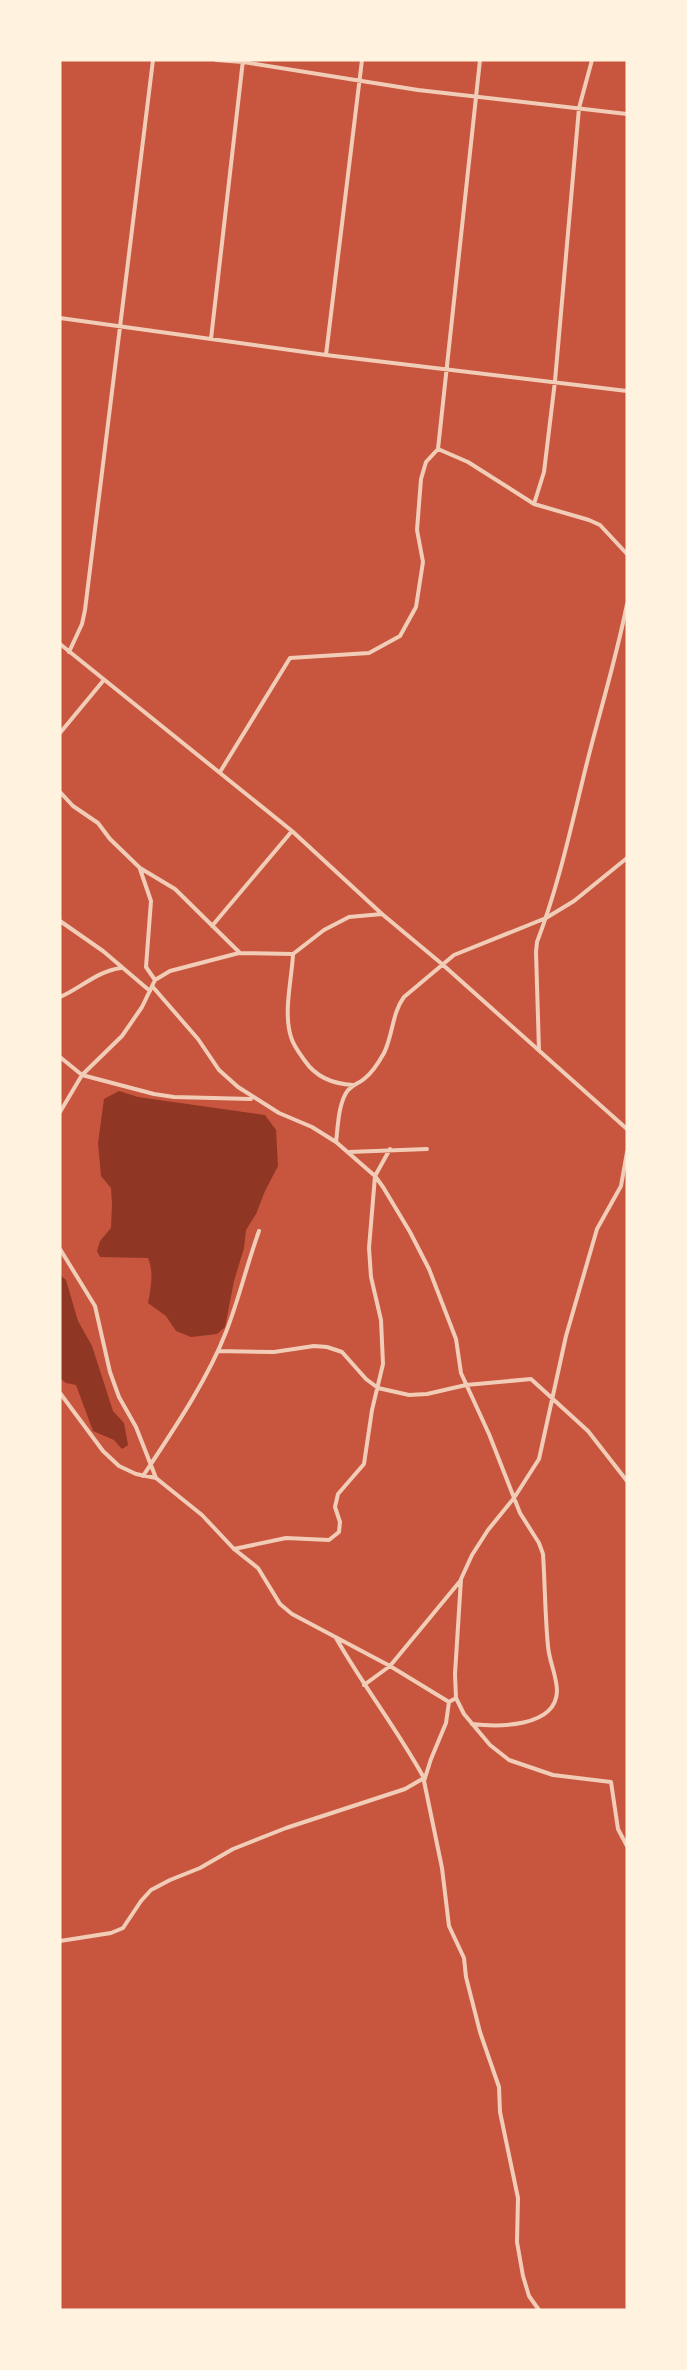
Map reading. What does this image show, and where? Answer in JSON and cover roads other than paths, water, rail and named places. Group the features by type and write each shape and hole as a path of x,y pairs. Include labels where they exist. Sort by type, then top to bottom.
{"street":[{"path":"69,652 85,610 153,60"},
{"path":"216,60 243,61 360,82 627,114"},
{"path":"326,355 362,60"},
{"path":"220,772 290,658 369,653 400,636 416,607 423,562 417,530 421,479 426,462 438,449 480,60"},
{"path":"534,504 544,472 555,381 579,108 592,60"},
{"path":"211,339 243,61"},
{"path":"60,318 326,355 627,391"},
{"path":"438,449 478,467 534,504 589,520 610,533 627,554"},
{"path":"539,1050 536,952 572,831 627,604"},
{"path":"60,644 103,681 292,831 382,914 442,964 627,1129"},
{"path":"60,733 103,681"},
{"path":"60,792 73,806 98,823 110,839 140,868 175,889 239,953"},
{"path":"212,926 292,831"},
{"path":"336,1142 343,1101 347,1092 363,1080 384,1054 391,1037 398,1005 404,997 442,964 465,949 490,942 546,918 592,888 627,858"},
{"path":"140,868 151,901 146,967 155,980"},
{"path":"60,1112 82,1075 122,1036 142,1007 155,980 180,967 239,953 293,954 324,930 349,917 382,914"},
{"path":"60,921 104,951 121,968 151,988 198,1039 219,1070 238,1088 279,1113 312,1127 336,1142 375,1176 410,1232 429,1269 452,1325 461,1373 520,1513 539,1543 543,1554 548,1650 556,1680 556,1700 550,1708 529,1722 492,1726 472,1724"},
{"path":"293,954 288,1016 290,1037 309,1067 319,1076 354,1085"},
{"path":"60,997 81,988 101,973 121,968"},
{"path":"60,1057 82,1075 164,1096 255,1099"},
{"path":"234,1549 286,1538 330,1540 336,1536 341,1527 335,1507 338,1494 364,1464 383,1364 382,1334 371,1277 369,1248 375,1176 390,1149"},
{"path":"348,1152 428,1149"},
{"path":"364,1685 390,1666 461,1579 472,1555 488,1530 514,1498 539,1459 566,1336 597,1229 621,1186 627,1152"},
{"path":"143,1476 175,1428 218,1351 259,1231"},
{"path":"60,1249 95,1306 110,1372 119,1397 136,1427 156,1478 202,1515 234,1549 258,1568 280,1604 291,1614 390,1666 449,1702"},
{"path":"218,1351 274,1353 314,1346 327,1347 342,1352 366,1379 378,1388 400,1394 417,1395 466,1385 531,1379 588,1431 627,1481"},
{"path":"60,1394 103,1451 119,1466 143,1476 156,1478"},
{"path":"461,1579 457,1618 456,1698 464,1714 490,1745 509,1760 553,1775 611,1782 618,1829 627,1845"},
{"path":"336,1638 364,1685 393,1723 424,1778 442,1868 449,1926 464,1958 466,1977 480,2032 499,2087 500,2112 518,2198 517,2242 523,2276 529,2296 539,2310"},
{"path":"449,1702 456,1698"},
{"path":"60,1941 111,1933 123,1928 151,1890 170,1880 200,1868 233,1849 286,1828 405,1789 424,1778 446,1723 449,1702"}]}
